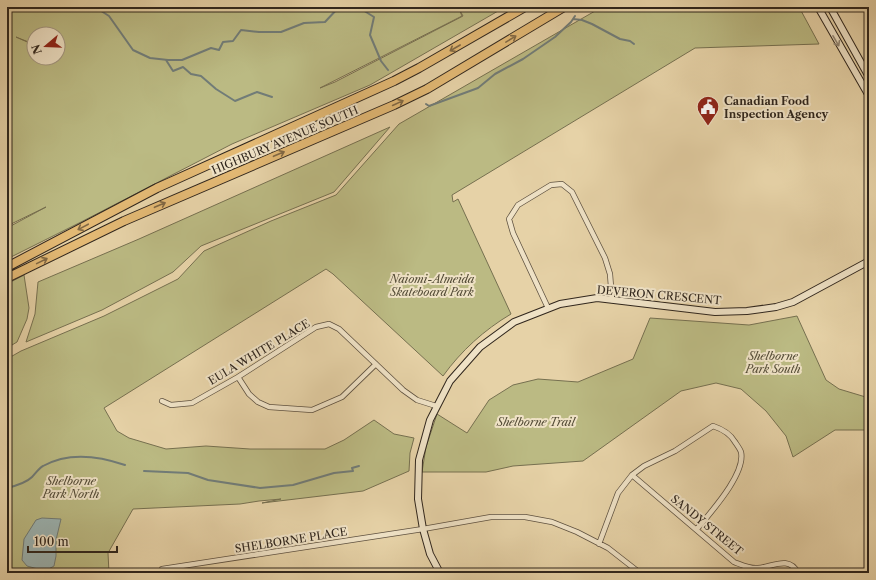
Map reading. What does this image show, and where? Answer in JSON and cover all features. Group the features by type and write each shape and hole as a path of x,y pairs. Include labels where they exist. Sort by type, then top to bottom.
{"highway":[{"name":"HIGHBURY AVENUE SOUTH","path":"7,267 157,188 394,81 525,7"},
{"name":"HIGHBURY AVENUE SOUTH","path":"7,278 124,221 394,105 427,89 564,7"}],"street":[{"path":"818,7 869,96"},
{"path":"830,7 869,77"},
{"path":"548,308 513,233 509,219 518,205 551,185 562,184 572,192 605,258 610,274 612,300"},
{"name":"DEVERON CRESCENT","path":"440,573 430,554 423,529 418,499 419,460 430,420 436,406 450,382 480,347 514,322 560,304 597,298 715,312 747,311 776,307 793,302 868,263"},
{"name":"EULA WHITE PLACE","path":"162,401 171,406 192,403 316,327 329,324 339,329 416,400 436,406"},
{"path":"238,376 249,394 258,402 269,407 312,410 342,397 376,364"},
{"path":"599,544 618,493 632,475 644,466 675,451 713,426 722,429 734,439 741,452 740,467 724,495 697,529"},
{"name":"SANDY STREET","path":"632,475 734,562 747,567 758,568 777,563 788,564 795,567 798,573"},
{"name":"SHELBORNE PLACE","path":"162,569 423,529 491,517 525,517 552,522 577,532 618,555 640,573"}],"green space":[{"path":"7,7 198,7 200,11 199,7 458,7 505,7 370,85 232,144 7,259 7,228 46,207 7,226","holes":["458,7 463,16 335,82 320,88 462,16"]},
{"path":"602,7 799,7 819,44 695,48 452,195 453,202 458,199 511,314 474,342 457,358 443,376 326,269 104,408 117,431 129,438 166,449 206,446 250,449 325,449 344,440 374,420 394,434 414,438 410,453 409,471 363,491 262,503 281,499 240,504 133,509 108,553 109,573 7,573 7,359 21,351 104,316 178,279 204,251 271,221 336,195 399,124"},
{"path":"390,127 334,192 201,246 173,272 102,310 26,342 35,314 38,282 139,239"},
{"path":"24,275 29,308 27,319 17,342 7,348 7,284"},
{"name":"Shelborne Trail","path":"797,316 826,380 839,389 869,398 869,430 835,430 793,457 786,436 766,411 741,389 716,383 681,391 583,461 513,466 486,472 422,472 426,447 437,414 467,433 489,400 513,385 538,379 578,382 633,359 650,318 749,325"}],"water":[{"path":"42,518 61,519 56,540 56,556 54,566 45,571 27,566 22,560 24,539 36,520"}],"waterway":[{"path":"7,10 15,7"},
{"path":"95,7 109,16 133,50 150,58 168,60 182,60 211,48 219,50 223,42 233,41 241,30 281,32 304,23 325,22 339,7"},
{"path":"358,7 374,17 370,35 381,61 388,70"},
{"path":"426,104 429,106 478,88 495,74 523,59 555,37 571,22 575,16"},
{"path":"573,19 582,20 592,24 620,39 630,41 634,44"},
{"path":"166,60 173,71 183,67 191,74 201,76 216,89 235,101 257,92 272,97"},
{"path":"7,488 27,481 42,467 53,462 73,457 105,459 125,465"},
{"path":"144,471 188,473 208,480 260,488 293,485 334,473 353,471 352,468 359,466"}],"place":[{"name":"Canadian Food Inspection Agency","path":"708,126"}],"park label":[{"name":"Naiomi-Almeida Skateboard Park","path":"432,285"},
{"name":"Shelborne Park South","path":"773,362"},
{"name":"Shelborne Park North","path":"71,487"}]}
